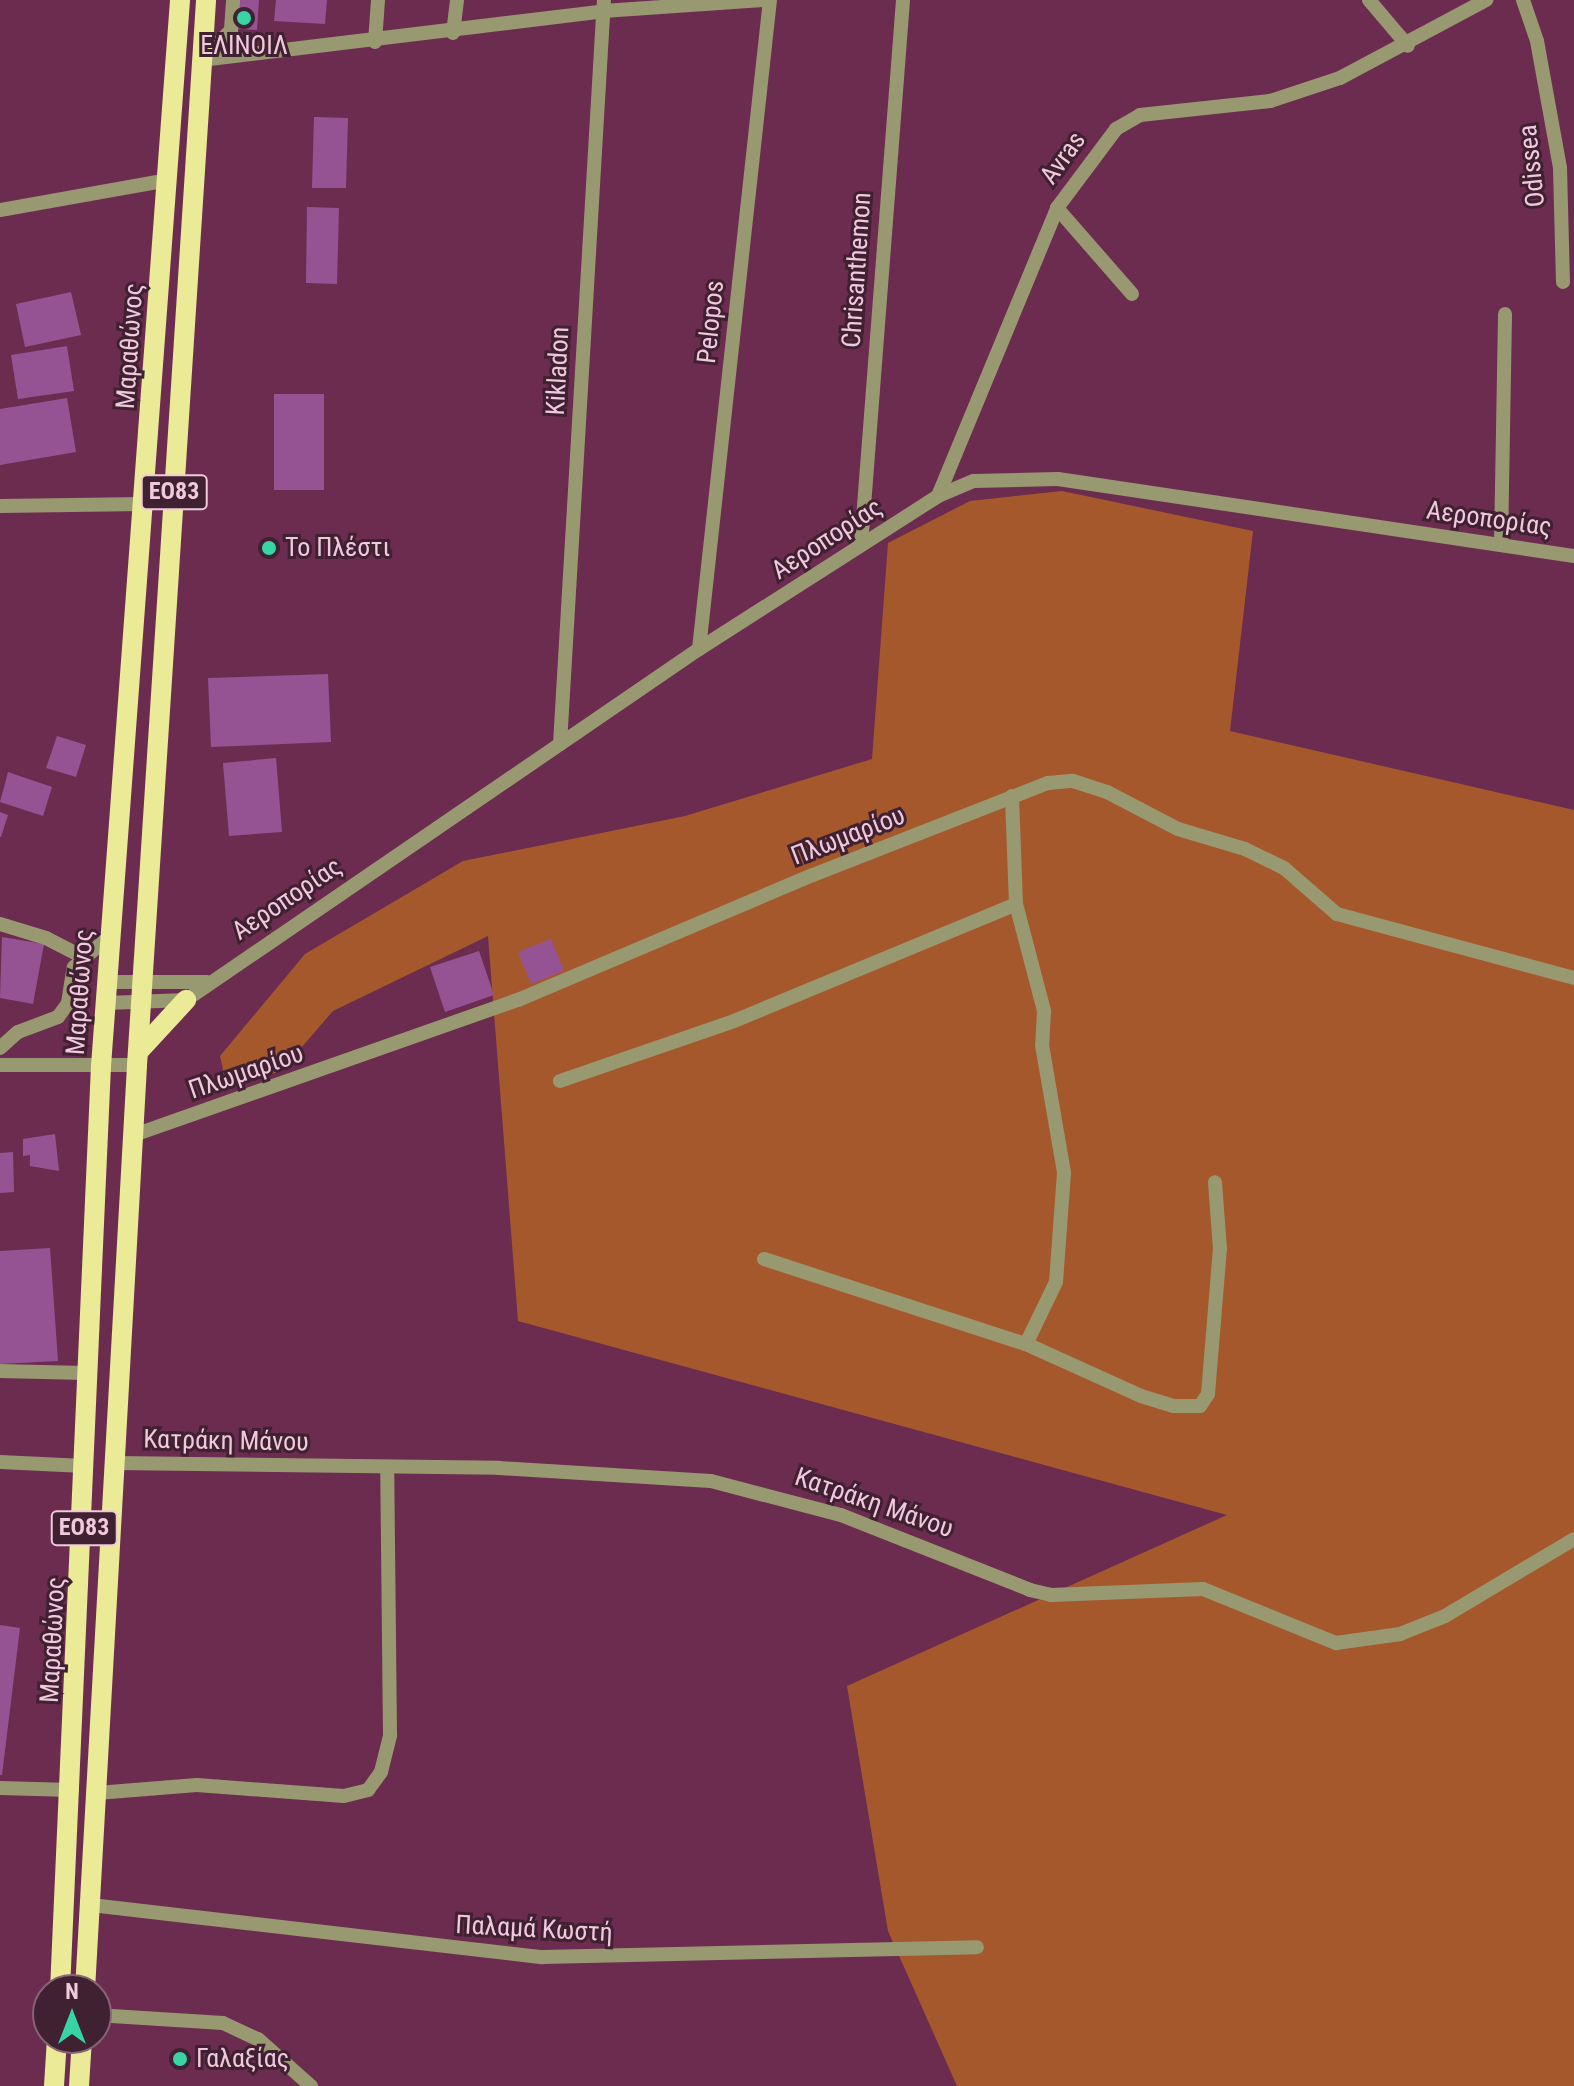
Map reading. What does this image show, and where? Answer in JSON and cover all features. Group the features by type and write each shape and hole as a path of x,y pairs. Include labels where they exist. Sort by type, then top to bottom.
{"main road":[{"name":"Μαραθώνος","path":"61,1974 72,1790 85,1373 101,1066 180,0"},
{"name":"Μαραθώνος","path":"86,1974 137,1059 206,0"},
{"path":"137,1059 186,1000"},
{"path":"54,2086 56,2054"},
{"path":"79,2086 81,2054"}],"street":[{"path":"201,60 231,30 233,0"},
{"path":"375,42 378,0"},
{"path":"453,33 457,0"},
{"path":"201,60 453,33 603,6 763,0"},
{"name":"Pelopos","path":"699,649 770,0"},
{"name":"Chrisanthemon","path":"861,545 903,0"},
{"path":"1369,0 1408,46"},
{"name":"Avras","path":"938,496 1057,208 1101,143 1140,115 1270,101 1340,78 1408,46 1486,0"},
{"name":"Odissea","path":"1523,0 1537,41 1560,168 1563,282"},
{"name":"Kikladon","path":"560,744 603,6"},
{"path":"0,210 168,180"},
{"path":"1057,208 1132,294"},
{"path":"1501,545 1505,314"},
{"name":"Αεροπορίας","path":"186,1000 207,982 699,649 938,496 974,481 1058,479 1574,556"},
{"path":"0,506 143,504"},
{"name":"Πλωμαρίου","path":"134,1135 518,1000 1012,796 1073,781 1178,829 1211,836 1284,868 1337,914 1574,978"},
{"path":"1012,796 1016,904 1044,1011 1042,1045 1064,1173 1056,1282 1026,1344"},
{"path":"560,1081 734,1021 1016,904"},
{"path":"0,924 46,938 83,957"},
{"path":"0,1048 18,1032 58,1017 68,1003 74,967 110,936"},
{"path":"108,982 142,994 186,1000"},
{"path":"106,1003 207,982"},
{"path":"0,1065 101,1066 137,1059"},
{"path":"764,1259 1026,1344 1141,1396 1174,1406 1200,1406 1208,1394 1220,1249 1215,1182"},
{"path":"0,1371 85,1373"},
{"path":"0,1462 84,1466"},
{"name":"Κατράκη Μάνου","path":"115,1463 618,1472 711,1481 841,1515 1030,1590 1051,1595 1203,1589 1336,1643 1400,1634 1445,1616 1574,1539"},
{"path":"97,1793 197,1785 344,1796 368,1790 381,1772 390,1735 387,1467"},
{"path":"0,1788 72,1790"},
{"name":"Παλαμά Κωστή","path":"91,1905 542,1957 977,1947"},
{"path":"112,2016 223,2023 258,2039 311,2086"}],"shaded area":[{"path":"1062,491 1253,531 1230,731 1574,810 1574,2086 957,2086 888,1931 847,1686 1227,1515 518,1321 488,936 333,1011 281,1071 227,1088 220,1056 305,954 463,861 685,816 872,759 888,543 970,501"}],"building":[{"path":"227,0 259,0 257,30 226,28"},
{"path":"276,0 327,0 325,24 274,21"},
{"path":"314,117 348,118 346,188 312,188"},
{"path":"307,207 339,208 337,284 306,283"},
{"path":"71,292 81,335 25,347 16,304"},
{"path":"67,346 74,391 18,399 11,355"},
{"path":"274,394 324,394 324,490 274,490"},
{"path":"67,398 76,452 0,465 0,409"},
{"path":"328,674 331,742 211,747 208,678"},
{"path":"57,736 86,745 76,777 46,768"},
{"path":"276,758 282,832 229,836 223,763"},
{"path":"8,772 52,787 43,816 0,802"},
{"path":"0,812 8,815 1,837 0,837"},
{"path":"2,937 44,944 33,1004 0,998"},
{"path":"551,939 564,971 531,984 518,952"},
{"path":"479,951 494,995 445,1012 430,967"},
{"path":"55,1134 59,1171 30,1166 30,1155 23,1156 23,1139"},
{"path":"13,1152 14,1192 0,1193 0,1153"},
{"path":"50,1248 58,1361 0,1364 0,1251"},
{"path":"0,1625 20,1628 2,1775 0,1775"}],"place":[{"name":"ΕΛΙΝΟΙΛ","path":"244,18"},
{"name":"Το Πλέστι","path":"269,548"},
{"name":"Γαλαξίας","path":"180,2059"}]}
